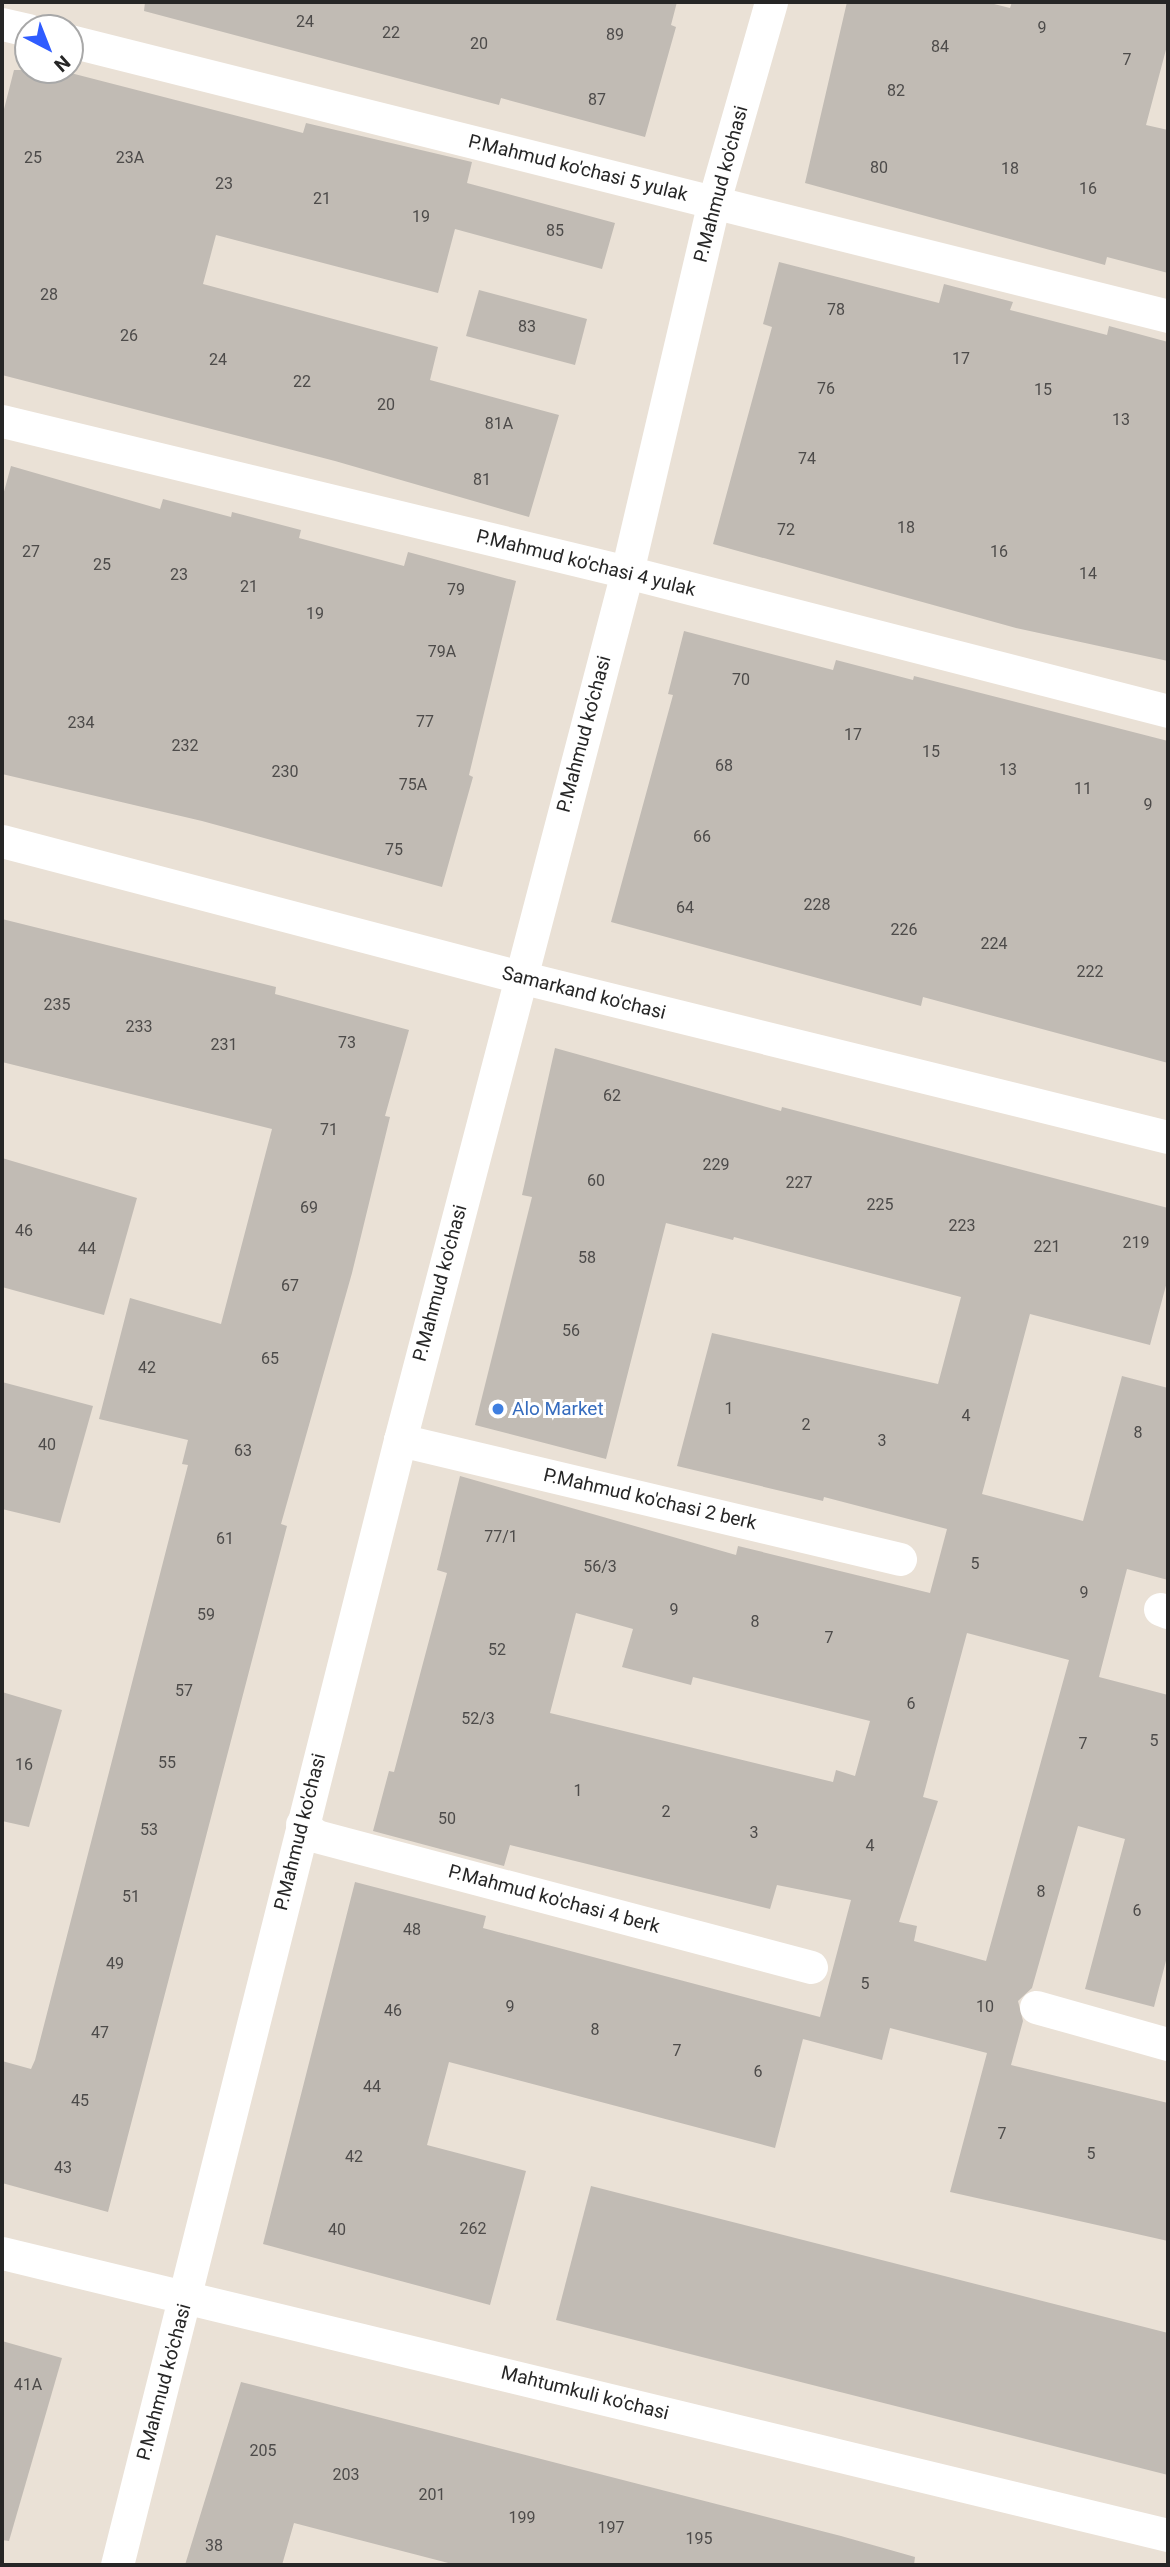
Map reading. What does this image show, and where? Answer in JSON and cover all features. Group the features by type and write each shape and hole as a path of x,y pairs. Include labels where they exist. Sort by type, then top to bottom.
{"street":[{"name":"P.Mahmud ko'chasi","path":"117,2565 400,1440 627,572 714,201 771,2"},
{"name":"P.Mahmud ko'chasi 5 yulak","path":"84,44 1168,316"},
{"name":"P.Mahmud ko'chasi 4 yulak","path":"2,421 627,572 1168,711"},
{"name":"Samarkand ko'chasi","path":"2,841 520,977 1168,1137"},
{"name":"P.Mahmud ko'chasi 2 berk","path":"400,1440 900,1559"},
{"name":"P.Mahmud ko'chasi 4 berk","path":"302,1824 316,1836 811,1967"},
{"path":"1036,2007 1168,2044"},
{"name":"Mahtumkuli ko'chasi","path":"2,2253 187,2295 1168,2535"}],"building":[{"path":"145,2 677,2 671,25 676,27 645,137 501,98 499,105 144,11"},
{"path":"847,2 986,2 1010,8 1012,2 1168,2 1168,42 1146,125 1168,130 1168,273 1107,257 1105,265 805,183"},
{"path":"14,70 14,84 84,84 84,76 303,133 306,123 472,162 467,183 615,223 602,269 455,229 438,293 216,235 203,284 438,347 430,380 559,415 529,517 335,461 2,375 2,117"},
{"path":"779,262 939,303 944,284 1013,302 1010,310 1107,335 1109,326 1168,342 1168,661 1016,628 713,544 772,327 763,324"},
{"path":"479,290 587,319 575,365 466,336"},
{"path":"11,466 160,509 163,499 231,517 232,512 301,530 299,538 404,566 408,552 516,581 469,775 473,777 442,887 202,821 2,774 2,499"},
{"path":"684,631 833,670 836,660 913,680 914,676 1168,741 1168,1063 923,997 921,1006 611,922 673,695 668,694"},
{"path":"2,919 276,987 275,994 409,1030 385,1116 390,1117 352,1273 281,1524 287,1526 108,2212 2,2183 2,2061 31,2069 35,2060 188,1465 182,1464 188,1440 99,1419 130,1298 221,1324 272,1129 2,1062"},
{"path":"555,1048 781,1111 782,1107 1168,1208 1168,1278 1150,1345 1030,1314 982,1494 1083,1521 1122,1376 1168,1388 1168,1580 1127,1569 1099,1677 1168,1695 1168,1953 1154,2007 1085,1989 1125,1839 1078,1826 1032,1988 1018,2001 1023,2021 1011,2065 1168,2103 1168,2241 950,2192 987,2053 890,2028 882,2060 803,2039 775,2148 449,2062 427,2145 526,2171 490,2305 263,2244 355,1882 486,1916 483,1928 820,2017 851,1900 777,1885 770,1909 510,1845 504,1866 373,1831 389,1771 394,1772 447,1573 437,1570 460,1476 736,1555 738,1546 930,1593 947,1529 824,1497 823,1501 677,1466 712,1333 938,1384 961,1297 734,1237 733,1240 666,1223 606,1459 475,1425 532,1197 522,1195","holes":["576,1613 633,1629 622,1667 691,1685 693,1677 870,1721 855,1776 836,1770 833,1782 550,1713","967,1633 1069,1660 986,1961 914,1941 917,1926 899,1922 938,1801 923,1797"]},
{"path":"2,1158 137,1198 104,1315 2,1287"},
{"path":"2,1382 93,1406 60,1523 2,1509"},
{"path":"2,1692 62,1710 29,1827 2,1821"},
{"path":"591,2186 1168,2333 1168,2475 556,2320"},
{"path":"2,2341 62,2358 9,2541 2,2540"},
{"path":"241,2382 841,2536 915,2557 914,2565 456,2565 294,2523 282,2565 185,2565"}],"place":[{"name":"Alo Market","path":"498,1409"}]}
